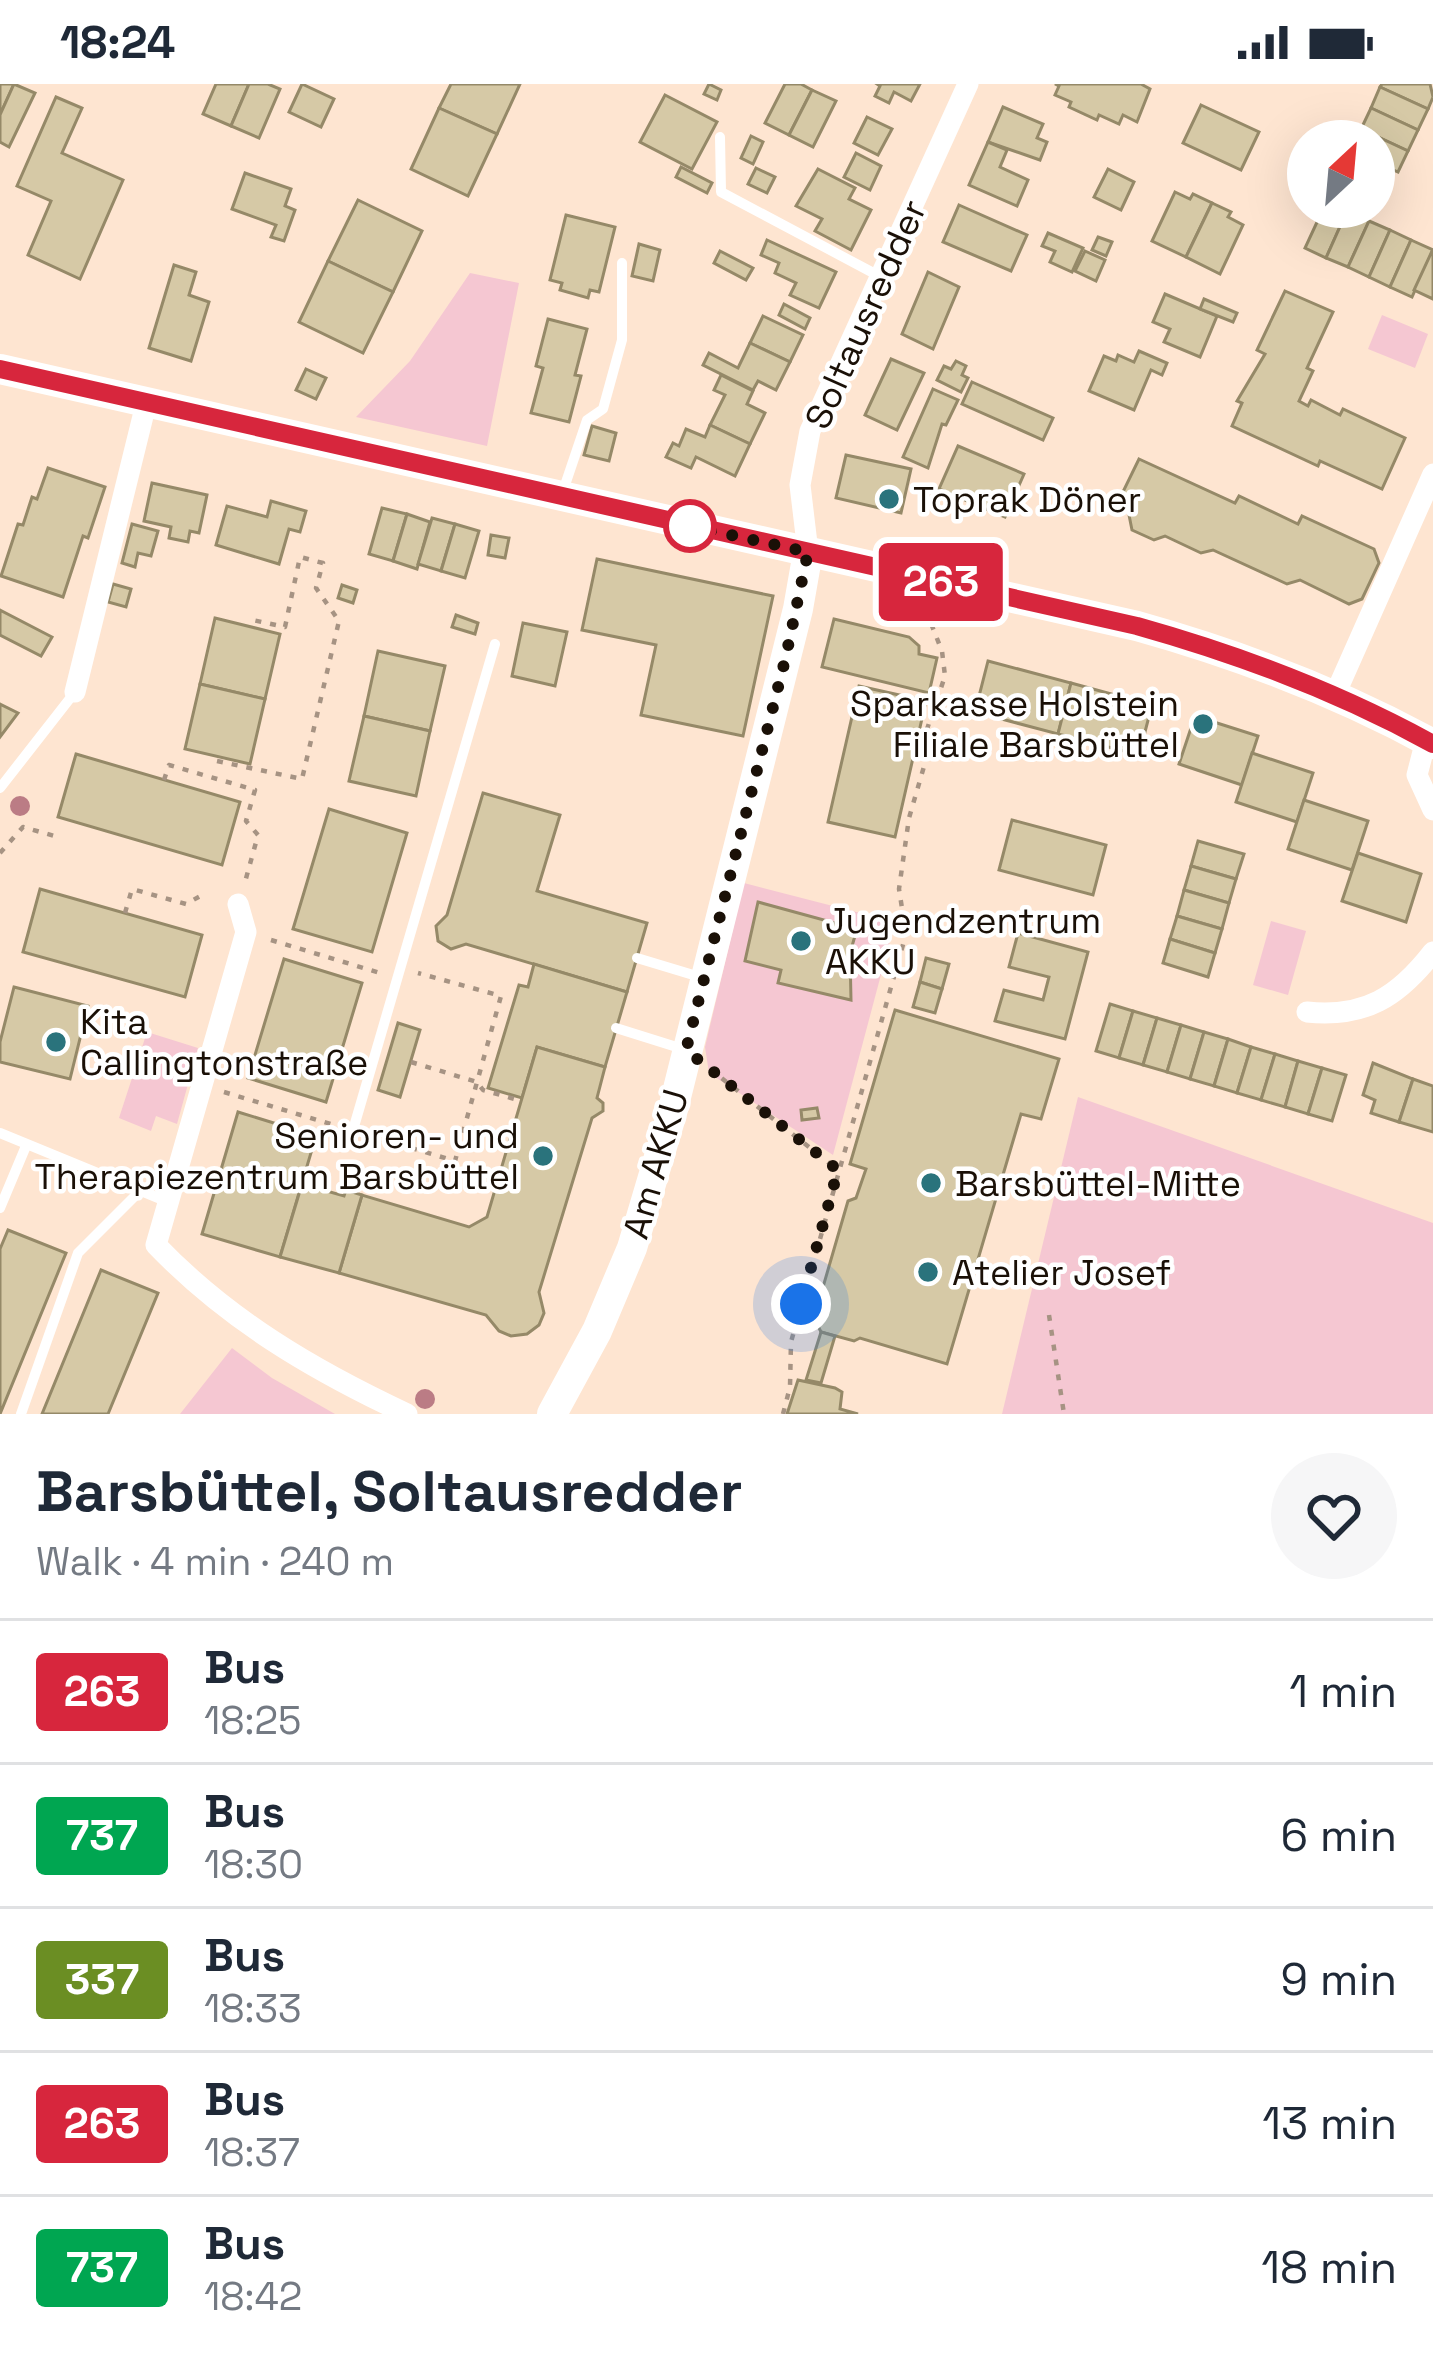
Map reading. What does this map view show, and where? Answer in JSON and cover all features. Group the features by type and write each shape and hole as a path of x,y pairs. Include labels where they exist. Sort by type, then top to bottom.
{"street":[{"name":"Soltausredder","path":"808,552 800,485 810,431 968,84"},
{"path":"0,369 1183,639 1334,698 1429,742 1417,775 1433,810"},
{"path":"75,692 146,404"},
{"path":"1334,698 1433,475"},
{"name":"Am AKKU","path":"552,1414 597,1331 632,1248 786,656 808,552"},
{"path":"238,904 246,932 156,1245 200,1290 274,1343 407,1414"},
{"path":"1307,1012 1343,1016 1378,1003 1416,974 1433,952"}],"lane":[{"path":"720,137 721,192 881,277"},
{"path":"561,497 587,420 603,410 622,340 622,262"},
{"path":"353,1130 495,644"},
{"path":"0,788 75,692"},
{"path":"637,958 704,978"},
{"path":"616,1028 686,1050"},
{"path":"0,1133 168,1202"},
{"path":"0,1208 26,1146"},
{"path":"21,1414 78,1253 139,1193"}],"path":[{"path":"217,761 302,779 339,621 316,588 323,563 300,557 285,627 248,619"},
{"path":"783,1414 790,1387 791,1342 907,934 899,889 909,818 925,763 924,738 945,676 932,626 943,583"},
{"path":"164,780 169,765 255,790 246,820 258,835 238,904"},
{"path":"0,853 23,827 58,837"},
{"path":"125,913 132,889 186,904 204,893"},
{"path":"202,1085 455,1161 501,996 246,932"},
{"path":"686,1050 838,1170"},
{"path":"411,1062 518,1100"},
{"path":"1049,1315 1064,1414"}],"shaded area":[{"path":"470,273 519,283 487,446 356,417 410,361"},
{"path":"1382,315 1428,334 1415,368 1368,349"},
{"path":"744,883 895,922 833,1155 709,1073 705,1047"},
{"path":"1271,921 1306,931 1288,995 1253,985"},
{"path":"147,1032 198,1048 177,1124 156,1116 151,1131 119,1118"},
{"path":"1078,1097 1433,1223 1433,1414 1002,1414"},
{"path":"232,1348 272,1378 335,1414 180,1414"}],"building":[{"path":"0,84 14,84 0,115"},
{"path":"14,84 35,93 9,147 0,142 0,115"},
{"path":"216,84 249,84 231,126 203,114"},
{"path":"249,84 280,89 259,138 231,126"},
{"path":"302,84 334,99 321,127 289,112"},
{"path":"451,84 520,84 497,134 439,108"},
{"path":"709,84 721,90 717,100 704,94"},
{"path":"785,84 812,90 789,135 765,123"},
{"path":"877,84 920,84 911,101 894,92 889,103 875,96"},
{"path":"1055,84 1141,84 1150,89 1137,122 1123,115 1119,124 1069,107 1071,102 1055,95 1059,86"},
{"path":"1430,84 1433,97 1428,109 1380,87"},
{"path":"1380,87 1428,109 1418,130 1371,108"},
{"path":"812,90 836,101 813,147 789,135"},
{"path":"665,95 717,122 692,169 640,142"},
{"path":"56,97 82,108 62,153 123,180 80,279 28,255 51,201 17,186"},
{"path":"1201,105 1259,132 1241,170 1183,143"},
{"path":"1003,107 1043,124 1037,138 1047,142 1040,160 988,142"},
{"path":"439,108 497,134 468,196 411,169"},
{"path":"1371,108 1418,130 1408,151 1395,145 1395,120 1365,120"},
{"path":"867,117 892,129 878,155 854,143"},
{"path":"751,136 763,142 753,164 741,158"},
{"path":"988,142 1007,150 1000,167 1028,180 1017,206 969,185"},
{"path":"1395,145 1408,151 1395,171"},
{"path":"856,153 881,166 870,190 844,177"},
{"path":"681,167 712,183 707,193 676,177"},
{"path":"756,168 775,177 767,193 748,184"},
{"path":"818,169 855,188 849,199 871,210 851,250 815,231 822,219 796,206"},
{"path":"1108,169 1134,182 1121,210 1094,197"},
{"path":"245,173 291,189 285,206 295,210 284,241 271,237 276,225 232,209"},
{"path":"1175,192 1212,203 1186,257 1152,241"},
{"path":"358,200 422,231 393,292 328,261"},
{"path":"1212,203 1231,212 1228,217 1243,225 1220,274 1186,257"},
{"path":"959,205 1027,235 1011,271 943,242"},
{"path":"566,215 615,227 599,292 590,290 588,298 560,290 562,283 550,280"},
{"path":"1314,228 1339,228 1326,258 1305,248"},
{"path":"1339,228 1366,228 1348,267 1326,258"},
{"path":"1366,228 1390,230 1369,277 1348,267"},
{"path":"1390,230 1411,240 1390,287 1369,277"},
{"path":"1048,233 1083,248 1072,272 1050,262 1055,251 1042,246"},
{"path":"1098,237 1112,242 1106,256 1092,250"},
{"path":"767,240 836,272 819,308 790,295 796,283 775,273 779,263 761,255"},
{"path":"1411,240 1433,250 1412,297 1390,287"},
{"path":"639,244 660,250 653,281 632,276"},
{"path":"1433,249 1433,299 1414,290"},
{"path":"720,251 753,268 746,280 714,263"},
{"path":"1085,251 1105,260 1096,281 1075,271"},
{"path":"328,261 393,292 363,353 299,322"},
{"path":"174,265 196,272 189,295 209,302 191,361 149,348"},
{"path":"928,272 959,287 933,349 902,334"},
{"path":"1285,291 1333,312 1307,368 1313,371 1299,401 1308,406 1311,400 1340,415 1343,409 1405,438 1382,489 1232,426 1242,403 1237,401 1265,354 1257,350"},
{"path":"1165,294 1217,316 1200,357 1164,342 1170,329 1153,322"},
{"path":"1204,299 1237,313 1233,322 1200,309"},
{"path":"784,304 810,318 805,329 779,315"},
{"path":"763,316 803,335 790,362 750,343"},
{"path":"548,319 587,329 569,422 531,413 543,368 536,366"},
{"path":"750,343 790,362 776,390 758,381 753,390 703,365 709,353 738,368"},
{"path":"1139,351 1167,363 1162,375 1151,370 1134,410 1089,391 1104,356 1116,361 1118,355 1134,362"},
{"path":"891,359 924,373 897,430 865,415"},
{"path":"956,361 966,366 962,375 968,378 961,392 937,380 944,366 951,369"},
{"path":"306,369 326,378 316,399 296,390"},
{"path":"721,375 753,391 747,404 765,413 750,444 710,425 725,395 714,390"},
{"path":"972,382 1053,418 1043,440 962,404"},
{"path":"933,389 958,400 946,425 942,424 928,468 903,457"},
{"path":"710,425 750,444 735,476 696,457 691,468 666,457 673,443 679,446 686,429 705,437"},
{"path":"592,426 616,433 609,461 584,455"},
{"path":"958,446 1024,474 1005,517 939,489"},
{"path":"846,455 911,469 901,513 836,498"},
{"path":"1139,459 1235,503 1239,496 1298,524 1302,516 1374,549 1379,563 1362,599 1349,604 1300,580 1287,584 1213,550 1201,553 1165,536 1154,540 1132,530 1128,510 1117,504"},
{"path":"48,468 105,487 63,597 1,576 18,524 23,525 32,497 37,499"},
{"path":"152,483 207,495 199,533 190,531 188,542 169,538 171,527 144,521"},
{"path":"271,501 306,511 300,532 289,529 279,564 216,545 227,506 267,517"},
{"path":"382,508 407,514 393,561 369,554"},
{"path":"407,514 430,522 417,569 393,561"},
{"path":"432,518 455,524 441,571 418,564"},
{"path":"132,524 158,531 151,556 138,553 135,567 122,563"},
{"path":"455,524 479,531 465,578 441,571"},
{"path":"491,535 509,538 505,558 488,555"},
{"path":"597,559 773,596 743,736 641,715 656,645 582,630"},
{"path":"113,584 131,589 126,607 108,602"},
{"path":"342,585 357,590 353,603 338,598"},
{"path":"0,610 52,637 41,656 0,635"},
{"path":"456,615 478,623 475,634 452,627"},
{"path":"215,618 280,634 265,699 200,684"},
{"path":"834,619 909,637 919,646 919,654 937,658 929,693 822,667"},
{"path":"523,623 567,632 555,686 512,676"},
{"path":"378,651 445,666 430,731 364,716"},
{"path":"988,661 1071,683 1058,734 975,712"},
{"path":"1071,683 1152,705 1139,755 1058,734"},
{"path":"200,684 265,699 250,764 185,749"},
{"path":"859,686 926,701 895,837 828,822"},
{"path":"0,704 18,713 0,737"},
{"path":"364,716 430,731 416,796 349,781"},
{"path":"1195,716 1258,736 1242,785 1179,764"},
{"path":"1252,753 1313,773 1297,822 1236,802"},
{"path":"76,754 240,802 222,865 58,817"},
{"path":"483,793 560,815 537,891 647,923 627,992 466,944 451,949 438,941 436,926 447,915"},
{"path":"1304,800 1368,821 1352,870 1288,849"},
{"path":"329,809 407,833 372,952 293,929"},
{"path":"1012,820 1106,845 1093,895 999,870"},
{"path":"1198,841 1244,854 1236,879 1191,866"},
{"path":"1358,853 1421,874 1406,922 1342,901"},
{"path":"1191,866 1236,879 1229,903 1184,890"},
{"path":"40,889 202,935 185,997 23,952"},
{"path":"1184,890 1229,903 1222,929 1177,916"},
{"name":"Jugendzentrum AKKU","path":"758,902 857,929 850,953 851,1000 778,983 781,970 745,961"},
{"path":"1177,916 1222,929 1215,953 1170,939"},
{"path":"1018,933 1088,952 1065,1039 995,1021 1004,990 1043,1000 1049,977 1009,967"},
{"path":"1170,939 1215,953 1208,977 1163,963"},
{"path":"926,958 949,964 942,989 920,982"},
{"path":"284,959 362,983 326,1102 248,1078"},
{"path":"534,964 627,992 605,1067 537,1047 522,1098 488,1088 519,985 528,987"},
{"path":"920,982 942,989 935,1013 913,1007"},
{"path":"14,987 88,1006 70,1079 0,1062 0,1042"},
{"path":"1110,1004 1133,1011 1119,1058 1096,1051"},
{"name":"Barsbüttel-Mitte","path":"895,1010 1059,1059 1041,1119 1021,1114 947,1364 860,1338 854,1341 821,1332 814,1318 848,1201 856,1198 866,1169 850,1164"},
{"path":"1133,1011 1157,1018 1143,1065 1119,1058"},
{"path":"1157,1018 1181,1025 1167,1072 1143,1065"},
{"path":"398,1023 420,1030 400,1097 378,1090"},
{"path":"1181,1025 1204,1032 1190,1079 1167,1072"},
{"path":"1204,1032 1228,1039 1214,1086 1190,1079"},
{"path":"1228,1039 1251,1047 1237,1093 1214,1086"},
{"name":"Senioren- und Therapiezentrum Barsbüttel","path":"537,1047 605,1067 597,1098 603,1111 592,1118 539,1292 544,1313 539,1325 527,1334 511,1336 499,1331 486,1315 339,1273 362,1195 469,1227 487,1217"},
{"path":"1251,1047 1275,1054 1261,1100 1237,1093"},
{"path":"1275,1054 1298,1061 1285,1107 1261,1100"},
{"path":"1298,1061 1322,1068 1308,1114 1285,1107"},
{"path":"1373,1063 1413,1079 1399,1122 1371,1113 1375,1100 1363,1095"},
{"path":"1322,1068 1346,1075 1332,1121 1308,1114"},
{"path":"1413,1079 1433,1086 1433,1132 1399,1122"},
{"path":"817,1108 819,1118 802,1120 801,1110"},
{"path":"238,1112 316,1136 280,1257 202,1234"},
{"path":"302,1184 344,1196 346,1190 362,1195 339,1273 280,1257"},
{"path":"8,1230 66,1253 0,1414 0,1249"},
{"path":"101,1270 158,1293 108,1414 42,1414"},
{"path":"821,1332 835,1336 821,1383 806,1380"},
{"path":"798,1380 835,1388 842,1392 840,1409 858,1414 787,1414"}],"bus line":[{"name":"263","path":"0,369 1137,626 1334,698 1433,744"}],"place":[{"name":"Toprak Döner","path":"889,499"},
{"name":"Sparkasse Holstein Filiale Barsbüttel","path":"1203,724"},
{"name":"Jugendzentrum AKKU","path":"801,941"},
{"name":"Kita Callingtonstraße","path":"56,1042"},
{"name":"Senioren- und Therapiezentrum Barsbüttel","path":"543,1156"},
{"name":"Barsbüttel-Mitte","path":"931,1183"},
{"name":"Atelier Josef","path":"928,1272"}],"route":[{"path":"690,526 808,552 798,609 686,1050 838,1170 801,1304"}]}
